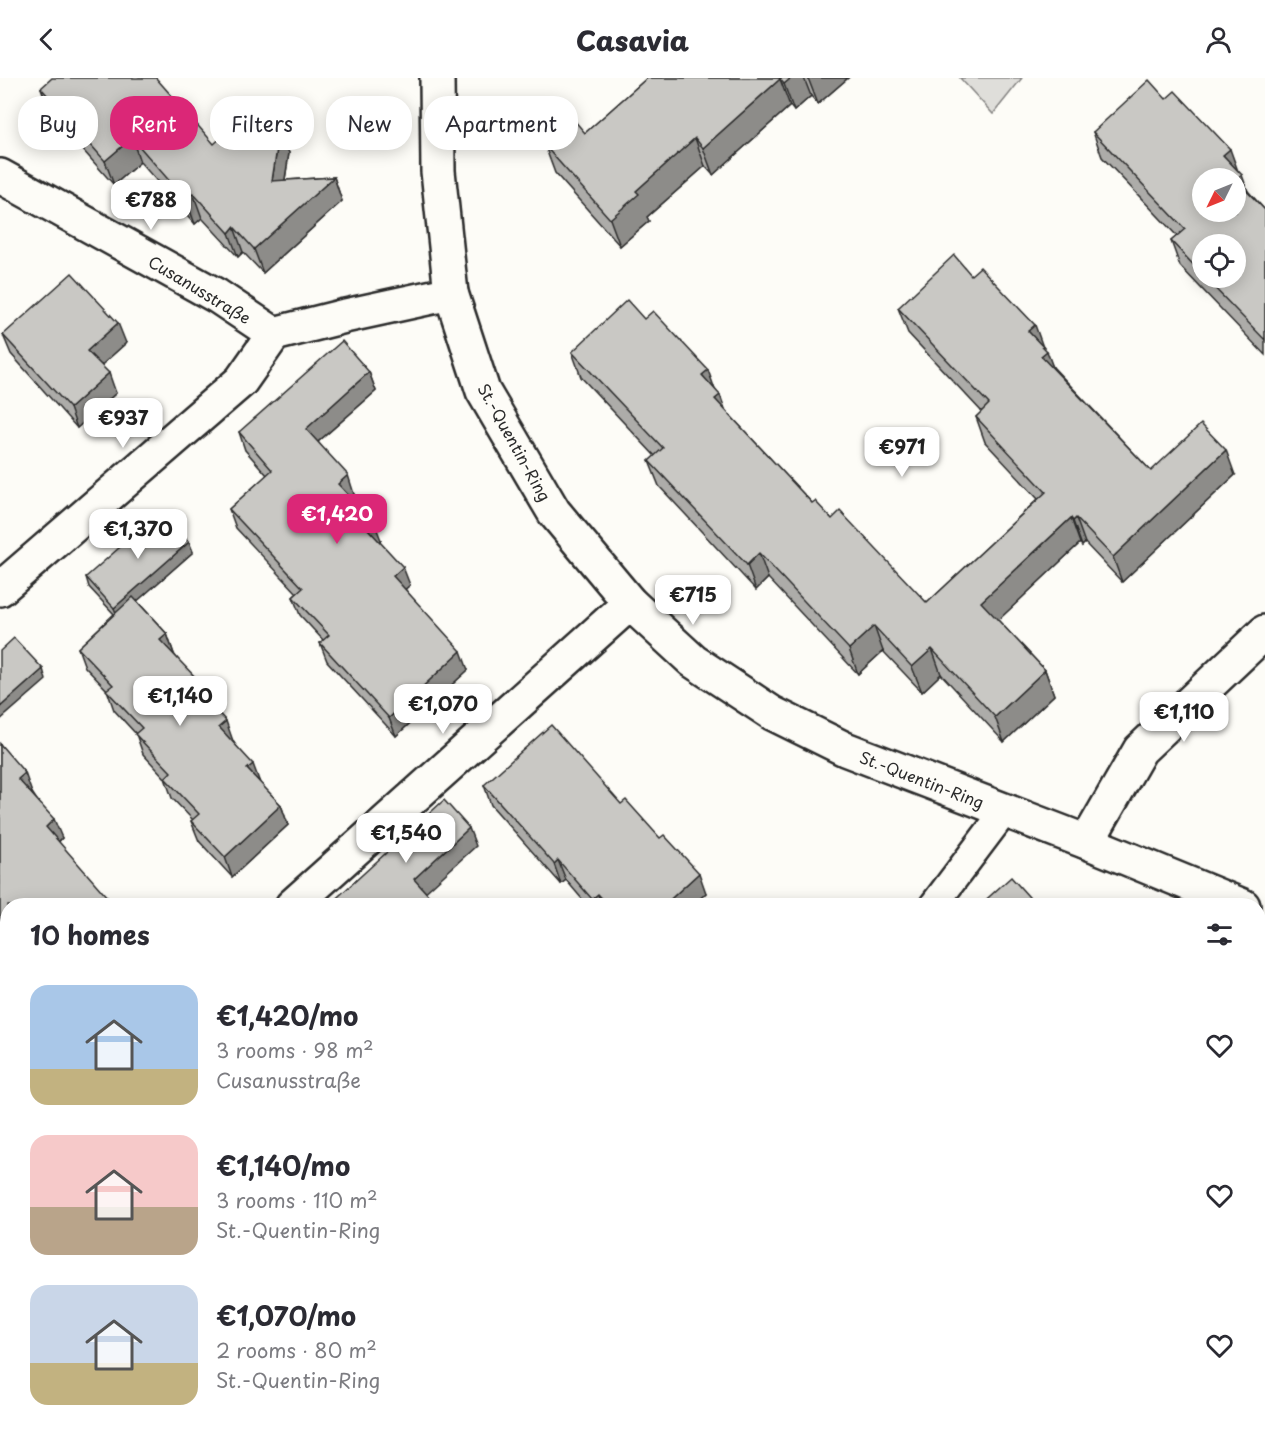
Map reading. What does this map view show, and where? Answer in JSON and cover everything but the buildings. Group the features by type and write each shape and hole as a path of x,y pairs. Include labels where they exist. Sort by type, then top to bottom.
{"street":[{"name":"St.-Quentin-Ring","path":"436,78 438,171 451,294 483,391 554,512 630,603 693,661 771,713 844,749 1087,842 1224,898"},
{"name":"Cusanusstraße","path":"0,176 217,296 274,334"},
{"path":"0,589 241,381 274,334 345,316 451,294"},
{"path":"301,898 630,603"},
{"path":"1087,842 1140,750 1265,632"}],"lane":[{"path":"939,898 1004,812"}],"shaded area":[{"path":"960,78 1022,78 993,114"}]}
